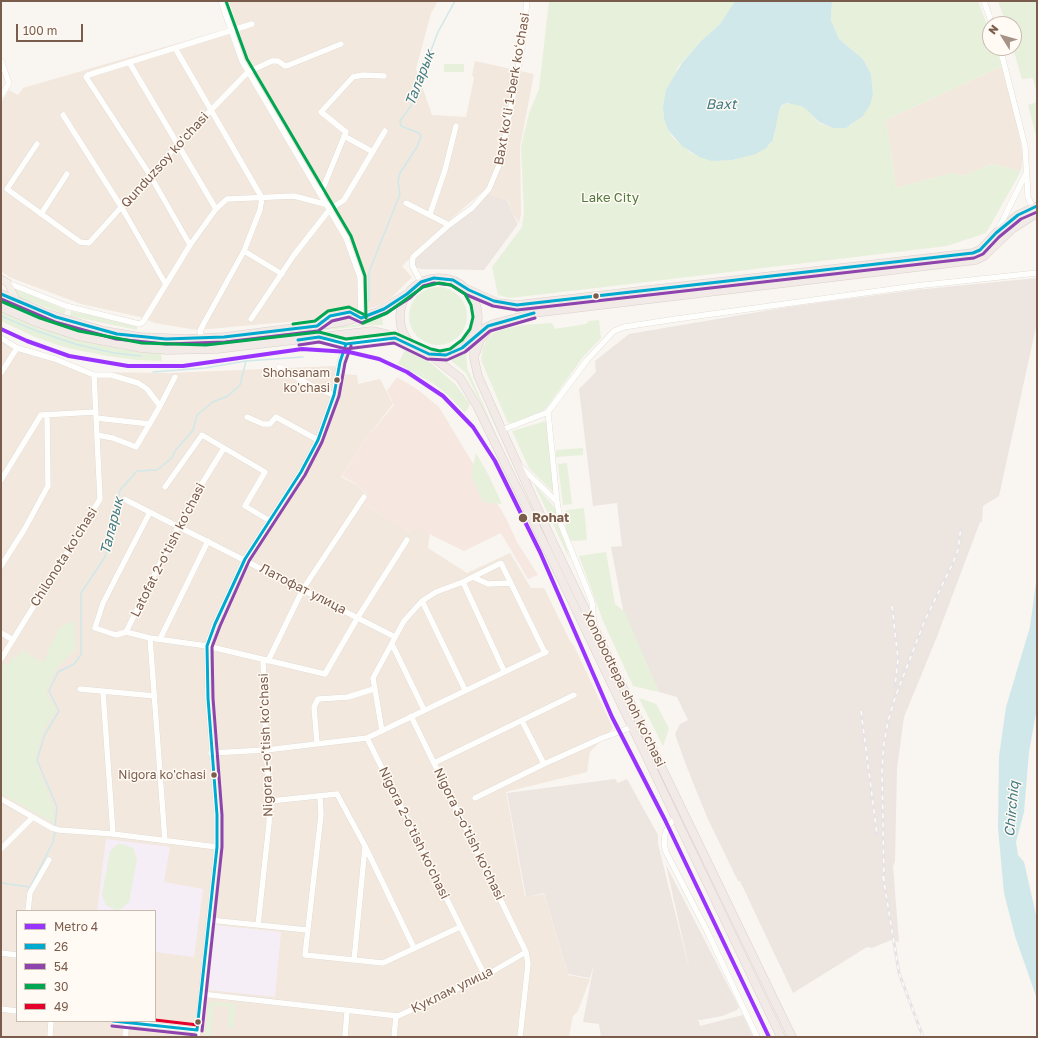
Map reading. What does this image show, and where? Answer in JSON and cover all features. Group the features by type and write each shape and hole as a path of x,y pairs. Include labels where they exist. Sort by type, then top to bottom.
{"highway":[{"path":"1,294 45,314 79,325 117,334 141,337 201,338 331,324 361,318 384,309 408,294 421,282 434,278 444,278 457,282 469,290 502,304 516,305 973,253 980,250 996,233 1018,215 1036,209"},
{"path":"1,307 38,323 78,336 141,348 167,350 212,349 372,331 383,333 428,354 440,356 452,354 462,348 472,337 483,329 500,321 534,313 976,260 984,256 1012,229 1036,209"},
{"path":"469,290 476,303 478,312 477,326 472,337"},
{"path":"408,294 401,309 400,321 406,336 417,349"},
{"path":"474,358 484,335 500,321"},
{"name":"Xonobodtepa shoh ko'chasi","path":"472,337 474,358 478,376 517,463 595,629 792,1037"},
{"name":"Xonobodtepa shoh ko'chasi","path":"428,354 456,374 464,383 529,513 676,817 780,1037"},
{"path":"586,632 595,629"}],"main road":[{"path":"1,279 8,283 17,302"}],"street":[{"path":"221,1 239,56 321,193 346,238 359,270 362,287 361,318"},
{"name":"Baxt ko‘li 1-berk koʻchasi","path":"421,282 412,265 413,257 448,225 472,208 489,189 501,160 522,47 527,1"},
{"path":"984,1 989,16"},
{"path":"190,245 150,175 86,77 88,75 252,24"},
{"path":"248,72 272,61 278,61 285,66 289,66 341,44"},
{"path":"175,48 212,109 262,198 260,210 244,251 200,331 201,338"},
{"path":"1002,56 1025,146 1028,197 1031,204 1036,209"},
{"path":"1,61 9,83 1,96"},
{"path":"129,62 179,144 216,209"},
{"name":"Qunduzsoy ko'chasi","path":"41,214 80,242 89,243 150,175 248,72"},
{"path":"321,193 344,136 345,130 321,112 353,77 366,74 384,76"},
{"path":"62,115 122,208 165,283"},
{"path":"430,214 445,170 456,126"},
{"path":"251,319 294,255 329,207 344,200 386,130"},
{"path":"344,136 373,152"},
{"path":"37,144 7,189 41,214 67,174"},
{"path":"996,233 1026,175"},
{"path":"8,283 66,306 139,324 143,322 165,283 190,245 216,209 227,199 294,196 329,207"},
{"path":"406,203 430,214 448,225"},
{"path":"244,251 282,274"},
{"path":"502,430 548,412 597,348 619,329 676,318 908,287 1037,273"},
{"path":"139,324 141,337"},
{"path":"319,337 346,344 395,338"},
{"path":"1,338 17,348 55,359 94,375 111,375 138,383 147,390 160,406"},
{"path":"196,1037 218,847 208,698 208,646 215,624 245,560 307,462 318,440 334,395 340,362 346,344"},
{"path":"1,374 17,348"},
{"path":"279,367 310,386 334,395"},
{"name":"Chilonota ko'chasi","path":"1,659 100,499 94,375"},
{"path":"97,435 113,438 136,447 175,377"},
{"path":"548,412 557,502 566,540 592,602 595,629"},
{"path":"1,480 40,417 47,415 96,415 150,424"},
{"path":"1,566 24,530 48,486 47,415"},
{"path":"246,417 263,424 270,424 276,418 318,440"},
{"path":"165,487 201,435 265,472 245,506 270,521"},
{"name":"Latofat 2-o'tish ko'chasi","path":"126,632 190,503 224,448"},
{"path":"517,463 557,502"},
{"path":"265,660 303,588 364,497"},
{"name":"Латофат улица","path":"124,499 303,588 395,637"},
{"path":"150,512 103,603 95,628 116,635 126,632 150,638 208,646 326,674 358,617 407,540"},
{"path":"160,639 208,541"},
{"path":"211,753 266,750 367,738 382,731 411,716 504,671 546,652 501,563 463,582 436,592 422,601 404,621 373,678 382,731"},
{"path":"473,577 488,584 511,583"},
{"path":"463,582 504,671"},
{"path":"422,601 466,690"},
{"path":"1,633 13,640"},
{"path":"150,638 165,841"},
{"path":"392,644 424,710"},
{"name":"Nigora 1-o'tish ko'chasi","path":"258,925 269,824 270,801 266,750 265,660"},
{"path":"80,689 155,696"},
{"path":"317,743 314,707 318,699 348,697 374,689"},
{"path":"103,692 113,834"},
{"path":"434,763 574,695"},
{"name":"Nigora 3-o'tish ko'chasi","path":"411,716 526,952"},
{"path":"522,721 544,764"},
{"path":"475,798 544,764 602,738 632,727"},
{"name":"Nigora 2-o'tish ko'chasi","path":"367,738 485,976"},
{"path":"270,801 337,794 365,846 414,948"},
{"path":"320,796 321,815 305,955 383,962 460,927"},
{"path":"1,799 52,828 59,830 113,834 218,847"},
{"path":"1,850 33,817"},
{"path":"676,817 669,825 665,834 664,844 666,852 707,931 757,1037"},
{"path":"354,960 365,846"},
{"path":"28,910 30,893 49,860"},
{"path":"209,920 307,930"},
{"path":"520,1037 528,964 526,952"},
{"name":"Куклам улица","path":"394,1037 396,1016 485,976 526,952"},
{"path":"1,954 16,955"},
{"path":"201,994 396,1016"},
{"path":"1,1010 16,1010"},
{"path":"345,1037 347,1011"},
{"path":"50,1037 51,1022"},
{"path":"120,1022 197,1030"},
{"path":"125,1037 126,1023"}],"shaded area":[{"path":"229,1 438,1 431,13 416,69 432,115 466,117 474,78 472,75 475,61 534,74 520,147 521,214 519,223 511,210 509,201 498,199 482,192 442,227 402,266 412,277 391,298 378,306 368,309 328,314 320,319 197,330 155,323 140,317 81,304 9,277 1,271 1,103 9,90 18,95 23,88 237,26"},
{"path":"1002,66 1016,118 1021,144 1023,159 1021,171 992,164 963,176 952,173 896,188 886,120"},
{"path":"486,194 508,201 518,224 484,270 422,269 415,267 415,258"},
{"path":"1037,278 1036,327 999,496 983,506 982,522 980,522 936,639 904,717 897,768 895,862 893,866 899,942 891,940 872,948 867,947 793,993 740,881 738,881 707,817 686,765 675,734 680,724 688,720 677,697 659,692 623,610 611,547 622,546 617,503 593,506 579,389 596,372 595,361 629,334 788,307 915,290"},
{"path":"1,339 86,372 168,373 335,366 342,374 357,375 358,384 380,379 393,404 367,437 341,477 357,485 366,494 362,503 411,533 415,526 430,533 428,548 467,573 510,553 531,588 544,588 570,641 574,646 613,728 590,752 587,772 506,792 525,897 544,894 568,975 590,979 578,1011 573,1016 569,1037 1,1037"},
{"path":"397,377 417,389 439,407 506,518 517,542 538,575 528,579 501,533 464,551 415,527 411,533 362,503 367,494 356,484 342,476 367,437 394,405 387,391"},
{"path":"615,779 618,783 627,779 658,835 658,844 690,972 666,865 739,1007 737,1010 722,1016 700,1020 698,1019 700,1026 743,1015 753,1037 601,1037 599,1024 583,1022 594,964 590,978 568,974 544,893 526,897 507,793"},
{"path":"106,839 170,847 164,882 203,889 194,957 156,952 156,910 97,910"},
{"path":"214,925 281,932 275,997 209,990"}],"green space":[{"name":"Lake City","path":"549,1 735,1 720,24 700,42 678,67 663,113 666,126 673,138 691,153 699,157 732,160 758,153 770,144 774,138 779,111 784,104 793,103 801,106 806,109 819,123 833,128 850,126 865,113 873,94 871,74 863,59 839,39 831,20 832,1 978,1 984,16 982,16 982,56 998,56 1002,66 886,120 896,188 952,173 963,176 992,164 1021,171 986,233 947,246 510,298 498,295 492,267 522,227 524,212 521,147 529,113 539,89"},
{"path":"998,1 1037,1 1037,94 1033,78 1022,79 1015,56 1022,56 1022,16 1003,16"},
{"path":"444,64 464,64 464,72 444,72"},
{"path":"1037,102 1037,139 1028,105"},
{"path":"438,287 449,289 462,300 465,305 467,316 465,327 454,340 449,343 438,345 427,343 414,332 411,327 409,316 411,305 422,292 427,289"},
{"path":"13,288 66,310 64,314 19,297"},
{"path":"1,298 31,312 77,327 137,340 292,332 354,325 382,317 383,325 370,325 209,344 149,344 77,330 2,302"},
{"path":"1,311 38,328 91,343 137,352 161,354 162,361 137,360 107,356 67,348 35,337 1,321"},
{"path":"71,311 137,325 137,330 70,316"},
{"path":"599,320 601,338 583,357 547,407 540,414 519,422 508,423 481,360 483,347 488,338 494,333 503,329 523,325 552,323 555,329 586,324 589,321"},
{"path":"466,349 467,368 499,440 466,373 448,358 459,354"},
{"path":"405,350 431,363 455,384 470,404 467,410 464,412 449,396 434,384 398,364"},
{"path":"546,421 554,493 529,468 512,431"},
{"path":"583,448 583,455 556,457 556,450"},
{"path":"476,453 502,504 483,502 471,475"},
{"path":"567,463 572,504 563,505 558,464"},
{"path":"534,484 555,508 570,560"},
{"path":"584,508 587,540 572,541 568,538 563,513 567,510"},
{"path":"606,552 615,604 625,612 659,692 633,686 603,621 579,556"},
{"path":"74,620 76,649 55,670 46,693 56,710 43,731 36,757 38,768 53,806 54,823 1,794 1,668 5,662 8,665 14,657 17,658 22,650 43,663 59,628"},
{"path":"639,698 656,704 669,728 663,746"},
{"path":"118,844 123,844 133,848 137,859 129,902 121,909 116,910 106,905 102,895 110,851"},
{"path":"209,1002 236,1004 234,1028 227,1027 230,1007 214,1005 211,1037 205,1037"}],"water":[{"name":"Baхt","path":"735,1 832,1 831,20 839,39 863,59 871,74 873,94 870,105 863,116 846,128 833,128 819,122 801,106 787,103 782,105 779,111 773,140 766,148 756,154 732,160 712,161 699,157 682,146 668,130 664,119 663,107 666,90 682,63 700,42 720,24"},
{"name":"Chirchiq","path":"1037,575 1037,708 1029,752 1024,812 1016,842 1018,855 1024,862 1037,919 1037,999 1015,936 1004,893 998,828 999,756 1006,707 1030,627"}],"waterway":[{"name":"Таларык","path":"369,301 369,272 400,194 398,181 400,173 417,147 421,136 419,133 401,126 400,121 411,106 438,32 455,1"},
{"path":"1,316 37,331 75,344 114,353 141,356"},
{"name":"Таларык","path":"55,827 57,807 37,760 45,734 59,711 49,691 58,672 74,664 81,655 81,593 105,557 120,490 137,471 157,470 172,458 175,451 193,430 197,415 213,402 228,396 240,385 246,361 303,357"},
{"path":"153,372 205,368 246,361"},
{"name":"Таларык","path":"1,883 30,887 53,842 55,831"}],"railway":[{"path":"884,881 882,769 884,743 888,721 896,695 925,620 958,550 961,526"},
{"path":"892,606 898,659 895,686"},
{"path":"861,711 877,834"},
{"path":"883,876 899,973 923,1037"}],"metro line":[{"name":"4","path":"1,329 27,341 69,356 128,366 183,366 302,349 349,352 379,359 407,372 443,396 473,427 495,461 540,552 612,717 665,820 769,1037"}],"transit line":[{"name":"30","path":"226,1 247,59 351,236 365,276 366,318"},
{"name":"26","path":"1,294 56,317 117,334 166,339 224,337 317,326 330,316 350,312 361,318 384,309 407,294 421,282 434,278 453,280 469,290 494,301 517,305 973,253 980,250 996,233 1018,215 1037,206"},
{"name":"54","path":"1,299 55,322 116,339 166,344 225,342 318,331 332,321 349,317 362,323 386,313 410,298 423,286 434,283 451,285 467,295 493,306 517,310 974,258 983,254 999,237 1021,219 1037,212"},
{"name":"30","path":"3,302 40,318 79,331 142,343 206,345 319,332 346,339 395,333 431,349 440,351 450,349 462,340 470,329 473,317 471,305 465,294 451,285 439,283 423,287 387,313 363,323"},
{"name":"30","path":"293,324 315,321 328,311 349,307 363,314"},
{"name":"26","path":"298,340 319,337 346,344 395,338 429,354 446,355 462,348 488,326 534,313"},
{"name":"54","path":"299,345 319,342 346,349 394,343 427,359 447,360 465,352 490,331 535,318"},
{"name":"26","path":"197,1030 217,847 217,815 208,698 207,646 215,624 245,559 301,472 318,440 334,395 340,362 346,344"},
{"name":"54","path":"202,1031 222,847 222,815 213,698 212,647 249,561 305,475 322,442 339,396 345,363 351,346"},
{"name":"49","path":"156,1020 198,1025"},
{"name":"26","path":"122,1022 197,1030"},
{"name":"54","path":"112,1026 196,1035"}],"place":[{"name":"Shohsanam ko'chasi","path":"337,380"},
{"name":"Rohat","path":"523,518"},
{"name":"Nigora ko'chasi","path":"214,775"}]}
